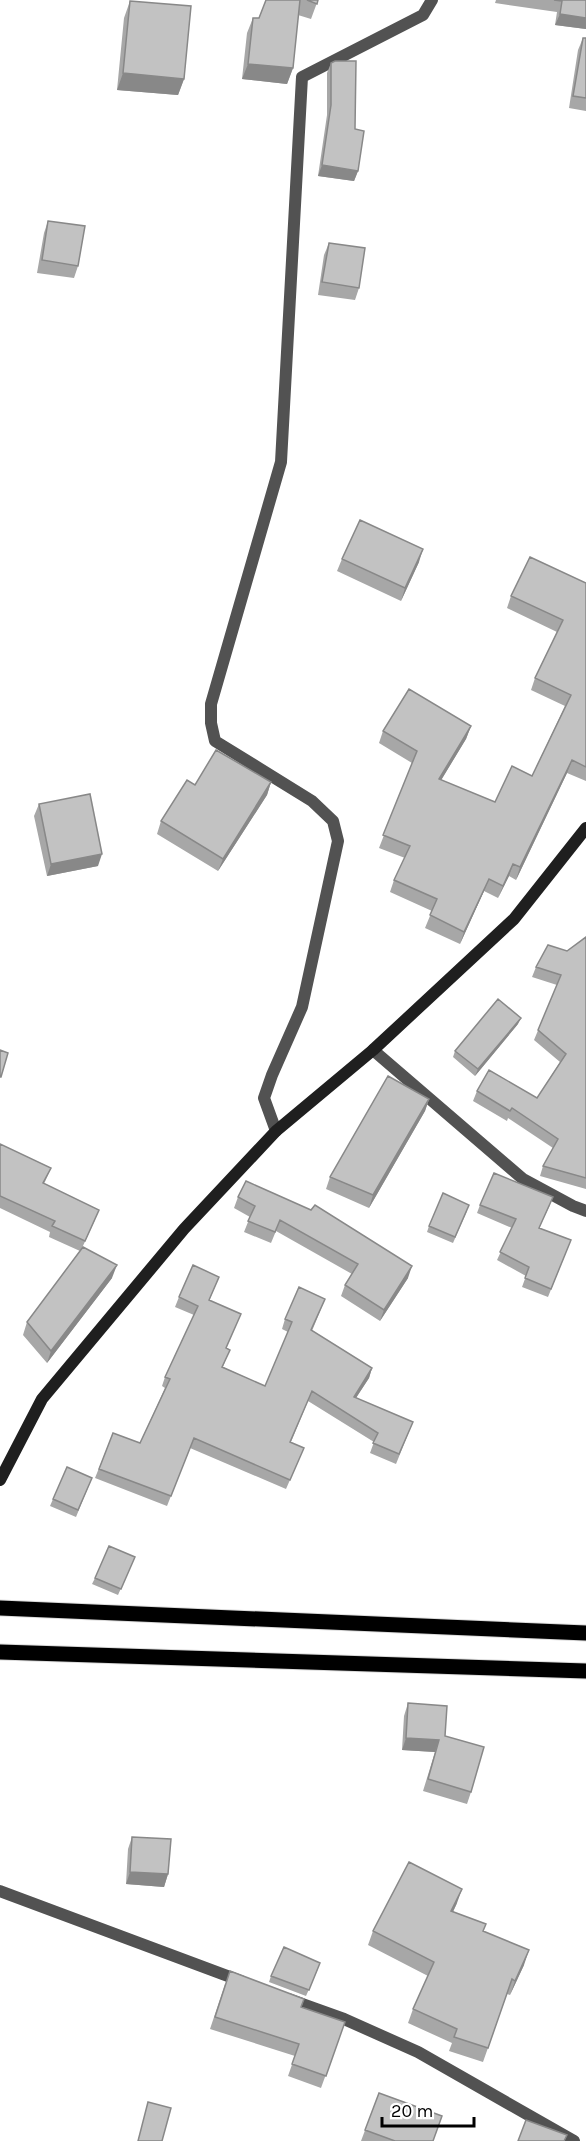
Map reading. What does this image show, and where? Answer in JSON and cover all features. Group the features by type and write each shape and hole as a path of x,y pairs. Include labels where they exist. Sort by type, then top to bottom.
{"main road":[{"path":"0,1480 42,1399 184,1229 276,1131 373,1050 514,919 586,828"},
{"path":"0,1608 586,1633"},
{"path":"0,1652 586,1671"}],"street":[{"path":"276,1131 264,1098 302,1007 338,841 333,821 312,801 215,741 211,723 211,704 281,462 302,77 423,15 432,0"},
{"path":"373,1050 523,1179 586,1211"},
{"path":"0,1891 255,1986"},
{"path":"277,1995 344,2019 418,2052 574,2141"}],"building":[{"path":"266,0 300,0 293,68 248,64 253,18 259,18"},
{"path":"554,0 586,0 586,18 560,14 562,1"},
{"path":"130,1 191,6 184,79 123,73"},
{"path":"583,38 586,38 586,98 573,96"},
{"path":"356,61 355,129 364,131 358,171 322,165 331,105 331,63"},
{"path":"48,221 85,226 78,266 42,260"},
{"path":"329,243 365,248 359,288 322,282"},
{"path":"360,520 423,549 405,588 342,559"},
{"path":"530,557 586,583 586,767 572,760 520,867 513,864 503,886 489,879 464,932 430,915 437,899 394,880 410,846 383,835 417,751 383,731 409,689 471,726 439,779 495,802 512,766 532,776 571,695 535,678 563,620 511,596"},
{"path":"216,750 271,782 223,859 161,821 187,780 195,785"},
{"path":"90,794 102,854 51,864 39,804"},
{"path":"586,937 586,1178 543,1166 558,1139 512,1108 510,1111 477,1091 489,1070 537,1098 566,1054 538,1030 561,975 536,967 548,945 567,951"},
{"path":"498,999 521,1018 478,1069 455,1051"},
{"path":"0,1050 8,1053 1,1077 0,1077"},
{"path":"388,1076 429,1099 373,1195 330,1177"},
{"path":"0,1144 51,1168 43,1183 99,1210 85,1241 52,1226 55,1221 0,1196"},
{"path":"494,1173 553,1197 539,1228 571,1240 551,1289 525,1278 529,1267 500,1252 516,1219 480,1205"},
{"path":"246,1181 311,1210 315,1205 412,1266 384,1310 345,1285 358,1264 280,1220 275,1232 248,1221 255,1206 238,1197"},
{"path":"443,1193 469,1205 455,1237 429,1226"},
{"path":"83,1247 117,1265 51,1351 27,1322"},
{"path":"193,1265 219,1277 209,1300 241,1314 226,1348 230,1350 222,1367 265,1386 292,1322 285,1319 299,1287 325,1299 311,1330 372,1368 354,1397 413,1422 399,1454 373,1443 378,1433 312,1391 290,1442 304,1448 290,1480 194,1438 171,1496 99,1469 113,1433 140,1443 170,1379 165,1377 198,1306 179,1297"},
{"path":"67,1467 92,1478 78,1510 53,1499"},
{"path":"109,1546 135,1557 121,1589 95,1578"},
{"path":"408,1703 447,1706 445,1736 484,1747 471,1792 428,1779 439,1740 406,1738"},
{"path":"132,1837 171,1839 168,1874 130,1872"},
{"path":"409,1862 462,1889 451,1911 486,1924 483,1931 529,1950 515,1981 512,1979 488,2048 454,2037 457,2029 413,2009 434,1962 373,1931"},
{"path":"284,1947 320,1963 309,1990 271,1976"},
{"path":"230,1971 304,1999 301,2007 345,2022 326,2076 292,2064 299,2044 215,2017"},
{"path":"379,2093 442,2116 433,2141 395,2141 365,2130"},
{"path":"148,2102 171,2108 162,2141 138,2141"},
{"path":"526,2120 567,2135 564,2141 518,2141"}]}
